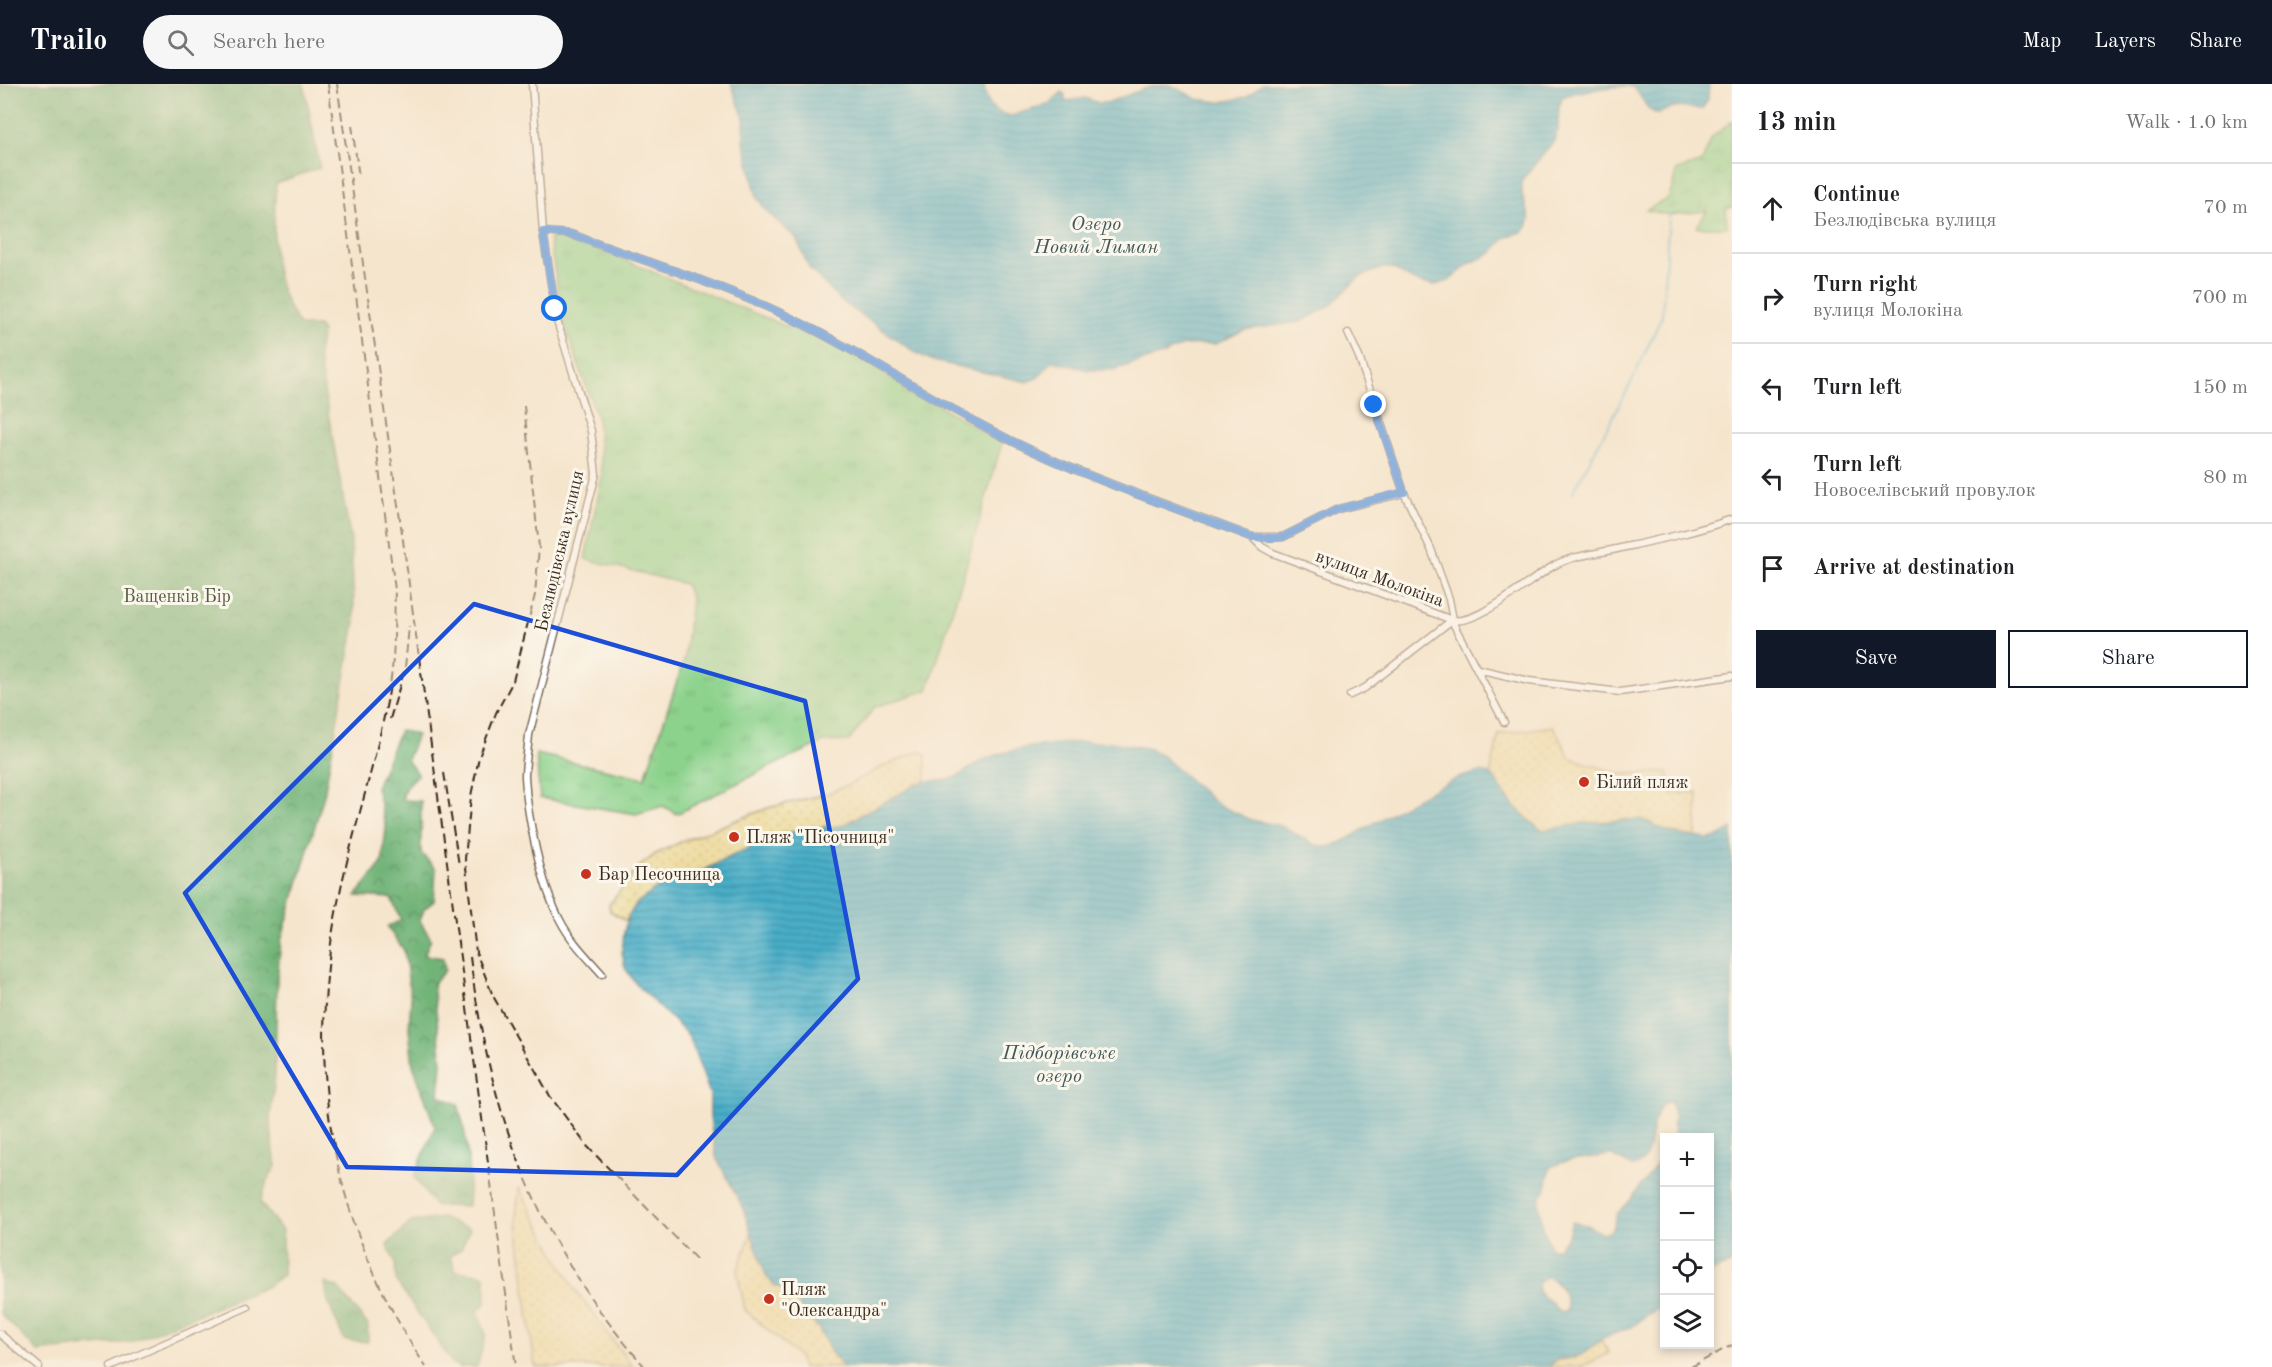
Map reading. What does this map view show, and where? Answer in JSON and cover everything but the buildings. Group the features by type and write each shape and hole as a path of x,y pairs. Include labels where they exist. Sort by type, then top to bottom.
{"street":[{"name":"Безлюдівська вулиця","path":"532,84 543,232 557,321 591,431 596,474 530,735 525,778 532,826 554,906 566,930 602,974"},
{"name":"вулиця Молокіна","path":"543,232 570,234 765,306 860,354 961,414 1012,441 1090,476 1252,537 1262,547 1273,553 1452,620"},
{"path":"1348,333 1359,357 1404,492 1431,549 1449,599 1452,620 1504,722"},
{"path":"1252,537 1283,537 1338,509 1404,492"},
{"path":"1350,695 1365,688 1452,620 1463,622 1476,616 1566,560 1702,529 1732,519"},
{"path":"1478,669 1529,681 1620,692 1732,676"},
{"path":"111,1367 248,1307"},
{"path":"0,1334 39,1367"}],"highlighted area":[{"path":"474,604 805,701 858,979 677,1175 347,1167 185,893"}],"green space":[{"name":"Ващенків Бір","path":"0,84 304,84 320,168 276,183 275,258 282,291 300,326 318,326 322,331 318,356 351,541 355,622 324,795 281,941 277,979 275,1076 270,1120 276,1166 268,1179 260,1202 282,1230 283,1275 266,1287 131,1342 38,1352 0,1313"},
{"path":"1732,121 1732,207 1726,209 1727,227 1696,227 1707,211 1669,215 1646,210 1669,198 1677,170 1702,162 1712,137"},
{"path":"549,238 570,238 852,353 1002,443 928,690 875,707 849,741 824,742 677,814 663,806 636,814 540,798 536,754 645,778 685,657 691,598 685,584 585,559 602,477 597,417 563,321"},
{"path":"400,730 417,735 407,760 418,775 405,788 402,800 421,801 421,853 436,869 434,901 424,909 420,921 431,939 424,955 443,958 445,970 433,984 442,1063 439,1096 458,1104 468,1155 468,1206 435,1206 414,1177 435,1127 413,1065 409,1029 411,999 404,950 387,927 401,920 391,898 356,896 382,863 386,828 376,787"},
{"path":"442,1218 470,1229 461,1249 450,1256 456,1271 485,1275 486,1303 478,1311 486,1335 477,1367 459,1367 452,1363 396,1281 395,1263 387,1245 411,1222"},
{"path":"325,1283 337,1287 368,1325 368,1342 344,1340 328,1302"}],"sand":[{"name":"Білий пляж","path":"1553,726 1570,758 1621,774 1668,772 1673,794 1698,792 1696,837 1668,832 1650,822 1628,819 1544,830 1538,828 1513,804 1490,775 1499,734"},
{"name":"Пляж \"Пісочниця\"","path":"920,751 926,754 926,780 841,826 805,829 779,835 692,876 669,881 638,902 626,921 610,911 609,905 640,866 656,854 768,808 826,794"},
{"path":"519,1188 574,1288 633,1367 535,1367 516,1217"},
{"name":"Пляж \"Олександра\"","path":"752,1232 761,1263 776,1286 792,1294 805,1314 819,1329 831,1352 843,1367 801,1367 800,1358 745,1310 737,1271"},
{"path":"1601,1340 1609,1353 1581,1367 1549,1367 1559,1360 1583,1354"}],"water":[{"name":"Озеро Новий Лиман","path":"731,84 984,84 990,105 999,112 1011,116 1050,103 1062,92 1065,94 1065,101 1085,98 1106,103 1149,87 1169,84 1197,99 1221,102 1246,97 1263,84 1709,84 1708,100 1702,109 1673,107 1658,114 1650,110 1636,90 1627,86 1598,89 1562,97 1554,141 1522,180 1522,194 1530,219 1527,227 1522,232 1505,238 1492,253 1469,264 1449,281 1436,285 1424,284 1392,268 1382,268 1358,278 1330,306 1301,322 1244,330 1216,344 1184,345 1162,355 1113,370 1088,370 1053,361 1037,378 1027,382 933,361 916,353 841,301 809,268 796,238 768,213 757,198 744,142 744,118"},
{"name":"Підборівське озеро","path":"1081,742 1112,742 1150,749 1163,756 1210,798 1225,808 1252,820 1282,826 1317,846 1328,847 1342,842 1439,786 1477,773 1492,776 1511,802 1542,830 1584,823 1641,819 1671,833 1708,839 1720,836 1732,828 1732,1068 1728,1071 1732,1077 1732,1263 1714,1271 1714,1133 1673,1133 1674,1115 1670,1102 1666,1102 1659,1109 1655,1118 1649,1149 1640,1164 1632,1167 1611,1155 1570,1160 1550,1167 1546,1189 1540,1197 1539,1204 1542,1224 1551,1250 1560,1247 1560,1244 1567,1238 1572,1222 1587,1225 1600,1233 1611,1231 1617,1214 1660,1160 1660,1308 1632,1327 1605,1337 1581,1355 1557,1359 1549,1367 843,1367 831,1352 819,1329 805,1314 792,1294 774,1285 766,1276 742,1206 716,1157 710,1117 710,1094 690,1039 636,984 625,968 622,952 628,917 636,904 663,884 692,876 779,835 805,829 841,826 919,783 951,779 994,756 1031,747","holes":["1547,1276 1559,1286 1566,1300 1567,1310 1562,1313 1538,1291 1538,1284"]}],"waterway":[{"path":"1573,492 1631,383 1662,316 1669,215"}],"railway":[{"path":"328,84 395,590 394,649 390,685 380,735 342,883 330,948 325,1012 325,1074 332,1134 345,1194 365,1252 392,1310 426,1367"},
{"path":"337,84 402,533 516,1367"},
{"path":"352,125 359,178"},
{"path":"524,406 539,547 535,595 513,681 496,713 479,757 471,796 465,859 476,952 493,996 550,1096 587,1146 697,1260"},
{"path":"390,719 405,668 409,626"},
{"path":"444,773 459,865"},
{"path":"470,957 491,1071 524,1176 547,1226 575,1274 607,1321 645,1367"},
{"path":"1691,1367 1732,1345"}],"place":[{"name":"Білий пляж","path":"1584,782"},
{"name":"Пляж \"Пісочниця\"","path":"734,837"},
{"name":"Бар Песочница","path":"586,874"},
{"name":"Пляж \"Олександра\"","path":"769,1299"}],"route":[{"path":"555,309 543,232 570,234 758,303 860,354 961,414 1012,441 1090,476 1252,537 1283,537 1338,509 1404,492 1374,405"}]}
